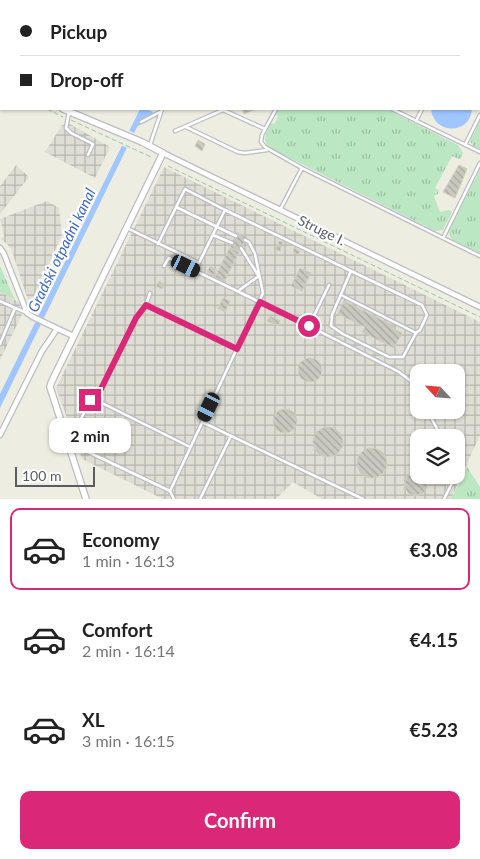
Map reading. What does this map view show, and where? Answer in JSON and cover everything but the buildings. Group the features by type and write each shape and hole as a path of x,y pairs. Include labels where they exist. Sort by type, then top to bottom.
{"street":[{"path":"64,110 142,142 163,153 50,387 86,499"},
{"name":"Struge I.","path":"163,153 480,307"},
{"path":"0,248 27,313 73,336"},
{"path":"0,435 42,351 57,329"}],"lane":[{"path":"140,122 161,110"},
{"path":"150,146 161,110"},
{"path":"175,131 222,110 265,130"},
{"path":"275,110 261,142 265,148 480,256"},
{"path":"394,110 480,152"},
{"path":"416,121 422,110"},
{"path":"69,112 66,128 93,144 88,155"},
{"path":"465,145 480,115"},
{"path":"185,126 238,152 269,150"},
{"path":"443,238 480,163"},
{"path":"280,210 302,168"},
{"path":"158,244 186,189 225,210 422,305 427,315 403,357 389,357 331,326 332,315 351,271"},
{"path":"176,207 236,236"},
{"path":"126,227 199,264 225,210"},
{"path":"213,235 232,244"},
{"path":"170,491 263,293 255,254 249,242 245,240"},
{"path":"241,248 259,276"},
{"path":"164,266 169,258 309,326 399,372 410,380"},
{"path":"238,291 259,276"},
{"path":"309,326 329,285"},
{"path":"98,402 99,393 136,318 146,305 150,293"},
{"path":"340,295 416,333"},
{"path":"0,301 27,313"},
{"path":"146,305 237,349"},
{"path":"0,344 15,308"},
{"path":"174,499 170,491 82,449 71,440 90,400 98,402 190,447"},
{"path":"202,422 363,499"},
{"path":"200,499 231,436"},
{"path":"444,499 451,484"}],"path":[{"path":"49,110 63,117"},
{"path":"70,120 151,157"},
{"path":"168,166 480,317"}],"shaded area":[{"path":"70,124 110,147 95,178 45,152 62,125"},
{"path":"16,165 29,177 0,214 0,186"},
{"path":"164,167 480,322 480,435 465,468 465,429 410,429 410,484 458,484 451,499 322,499 293,482 276,499 163,499 82,459 56,388"},
{"path":"47,201 59,208 62,235 33,298 28,300 11,248 1,239 4,236 0,219"},
{"path":"0,292 26,306 0,360"}],"green space":[{"path":"277,110 388,110 458,145 463,153 461,158 452,156 435,188 439,190 438,194 434,196 440,212 449,210 452,212 443,230 435,231 268,147 265,141 266,135 271,123 275,124 278,116 275,114"},
{"path":"480,120 479,149 474,147 470,141"},
{"path":"480,170 480,254 452,240 448,232"},
{"path":"0,266 15,300 0,292"},
{"path":"467,467 480,487 480,499 451,499 458,484 465,484 465,471"}],"water":[{"path":"140,110 153,112 140,121 141,124 137,127 0,408 0,394"},
{"path":"431,110 472,110 470,118 459,127 445,127 438,124"}],"pier":[{"path":"126,129 136,134 129,149 119,144"}],"route":[{"path":"90,400 98,402 99,393 136,318 146,305 237,349 260,302 309,326"}],"water label":[{"name":"Gradski otpadni kanal","path":"61,250"}]}
